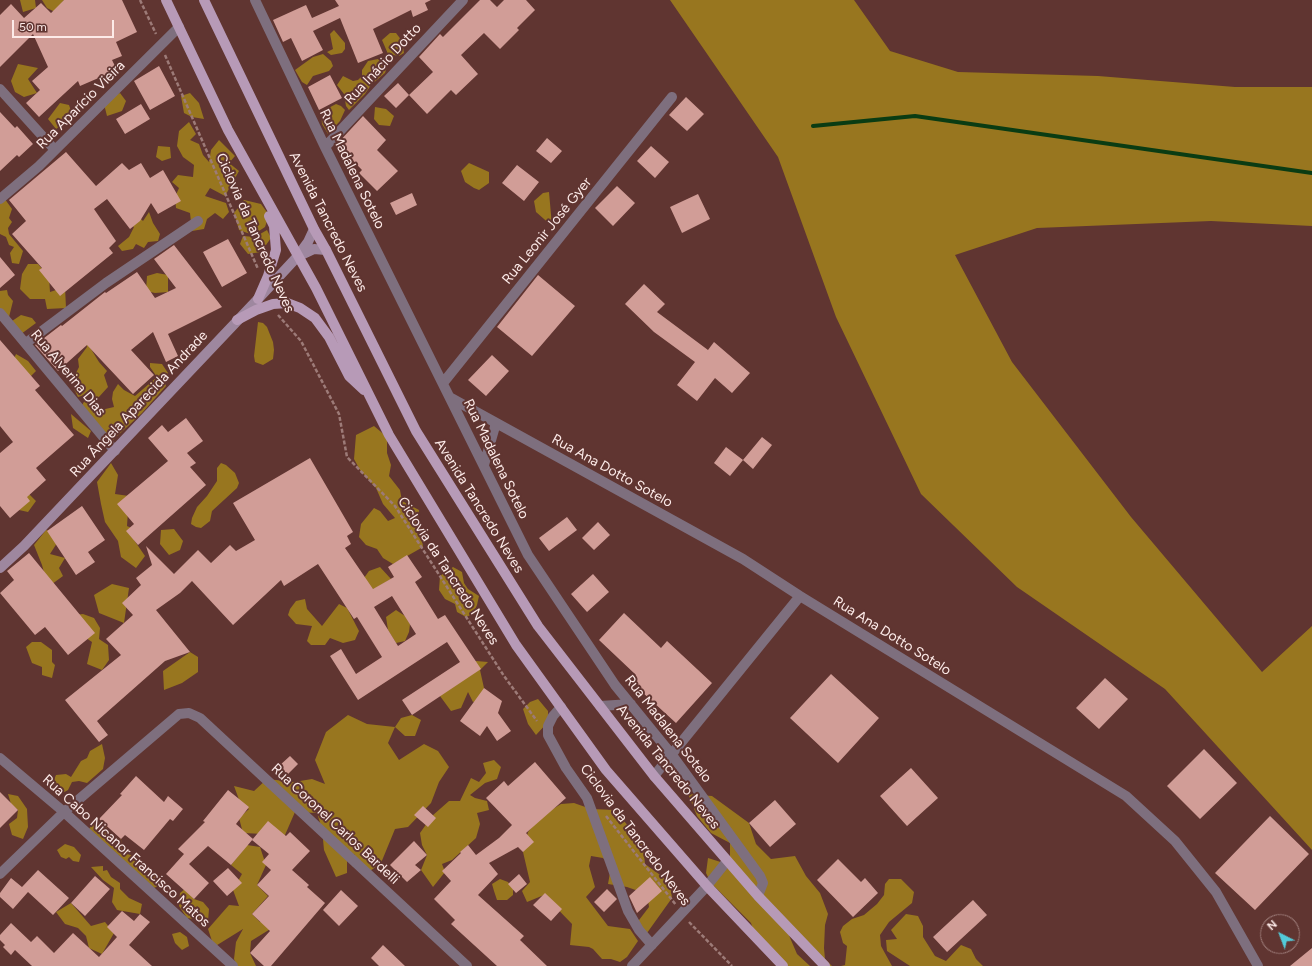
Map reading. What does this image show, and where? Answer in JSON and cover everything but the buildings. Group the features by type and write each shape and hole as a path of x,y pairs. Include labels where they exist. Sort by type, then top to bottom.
{"main road":[{"path":"166,0 274,226 276,250 265,284 258,299"},
{"name":"Avenida Tancredo Neves","path":"204,0 314,229 326,250 416,431 538,626 654,776 758,896 825,966"},
{"path":"228,130 297,257 316,288 396,448 516,645 606,770 707,886 783,966"},
{"path":"237,320 256,310 273,304 287,303 300,308 315,318 329,337 349,376 370,395"}],"street":[{"name":"Rua Madalena Sotelo","path":"255,0 325,147 528,555 615,685 672,755 760,876 763,883 758,896"},
{"name":"Rua Inácio Dotto","path":"325,147 463,0"},
{"name":"Rua Aparício Vieira","path":"0,199 55,150 179,27"},
{"path":"0,89 55,150"},
{"name":"Rua Leonir José Gyer","path":"443,382 672,97"},
{"path":"26,343 106,283 198,221"},
{"name":"Rua Ângela Aparecida Andrade","path":"0,568 24,546 297,257 308,242 314,229"},
{"name":"Rua Ângela Aparecida Andrade","path":"297,257 314,249 326,250"},
{"name":"Rua Alverina Dias","path":"0,313 115,450"},
{"name":"Rua Ana Dotto Sotelo","path":"451,398 743,559 800,596 1126,796 1175,841 1216,892 1258,966"},
{"path":"484,465 496,423"},
{"path":"654,776 800,596"},
{"path":"600,706 631,704"},
{"path":"561,707 552,716 548,726 548,735 586,798 628,911 639,930 652,945"},
{"name":"Rua Coronel Carlos Bardelli","path":"64,812 179,714 189,714 200,718 467,966"},
{"name":"Rua Cabo Nicanor Francisco Matos","path":"0,758 64,812 233,966"},
{"path":"0,874 64,812"},
{"path":"632,966 707,886 727,861"}],"path":[{"name":"Ciclovia da Tancredo Neves","path":"140,0 265,284"},
{"name":"Ciclovia da Tancredo Neves","path":"273,304 278,315 301,341 340,414 348,457 395,506 504,676 548,735"},
{"name":"Ciclovia da Tancredo Neves","path":"604,812 694,928 732,966"}],"shaded area":[{"path":"20,0 35,0 36,8 23,12"},
{"path":"42,0 64,0 55,12 47,8"},
{"path":"670,0 854,0 890,51 958,72 1098,76 1235,87 1312,87 1312,226 1211,221 1037,228 955,255 1012,362 1131,517 1262,672 1312,626 1312,850 1165,689 1017,587 921,494 836,317 778,157"},
{"path":"334,30 345,43 345,49 342,53 331,55 327,52 333,49 330,34"},
{"path":"390,33 396,33 402,41 404,53 399,56 388,54 382,40"},
{"path":"323,54 331,61 333,66 329,71 313,76 307,85 302,82 295,70 313,57"},
{"path":"378,59 387,67 385,73 371,85 365,94 349,110 346,106 344,94 337,85 343,76 353,81 358,80 362,76 362,70 368,61"},
{"path":"18,64 38,68 28,79 37,93 24,97 15,92 11,81"},
{"path":"120,93 126,101 122,111 107,116 104,104 108,98"},
{"path":"190,93 199,103 204,119 192,117 184,113 181,96"},
{"path":"60,103 69,105 73,117 56,129 48,119"},
{"path":"336,104 345,110 340,121 328,134 322,124 321,112"},
{"path":"375,107 386,109 394,116 390,126 379,125 374,119"},
{"path":"189,122 196,134 190,140 199,144 203,155 209,162 211,150 219,140 235,156 229,163 239,171 225,196 210,188 205,196 226,203 229,212 223,219 215,213 207,219 204,229 192,231 190,213 176,208 175,197 179,188 172,182 178,175 193,177 194,165 183,157 177,146 179,131"},
{"path":"158,146 170,147 171,158 162,161 156,157"},
{"path":"469,163 489,172 489,183 479,190 465,182 461,171"},
{"path":"549,192 552,226 536,212 534,201 543,193"},
{"path":"2,195 12,209 9,218 12,222 8,228 9,234 23,251 19,264 12,263 10,253 14,247 9,245 6,237 0,234 0,197"},
{"path":"244,200 261,204 269,215 265,227 253,235 239,230 234,213"},
{"path":"132,210 143,221 149,212 153,223 160,234 158,241 148,242 144,248 136,244 133,249 122,251 118,246 129,237 134,227 122,219 121,211"},
{"path":"267,230 271,238 261,252 248,254 240,244 243,236 255,237"},
{"path":"28,264 38,264 49,277 50,292 65,287 66,308 47,309 45,299 30,299 20,289 22,274"},
{"path":"157,273 168,275 168,292 155,293 146,291 147,276"},
{"path":"7,290 8,295 13,301 9,317 0,318 0,291"},
{"path":"21,315 32,318 36,323 17,337 12,321"},
{"path":"258,322 263,323 267,327 273,342 274,350 273,359 263,365 255,362 254,356"},
{"path":"86,341 99,362 107,371 104,375 108,387 98,398 85,395 78,397 71,383 79,367 78,359 87,347"},
{"path":"16,354 28,361 36,371 28,379 12,363"},
{"path":"150,363 162,364 168,373 164,379 166,386 142,413 112,441 81,407 85,400 96,400 96,406 101,410 114,407 112,399 113,392 118,384 124,390 135,396 157,377 150,367"},
{"path":"71,414 91,431 88,438 73,428"},
{"path":"374,426 387,437 387,453 391,465 389,476 400,490 402,501 419,510 417,533 422,539 423,547 393,564 383,558 377,549 366,545 359,537 361,524 374,508 380,511 388,521 395,518 383,504 376,488 360,470 354,459 356,435"},
{"path":"111,463 118,475 115,494 129,496 127,526 140,532 134,540 145,556 136,568 121,557 118,541 105,522 97,482"},
{"path":"221,463 226,465 235,473 239,483 237,488 212,511 210,521 201,528 196,527 191,524 192,518 197,507 207,496 217,481 217,468"},
{"path":"27,492 36,501 28,512 19,510"},
{"path":"174,529 183,541 180,550 169,555 160,544 161,530"},
{"path":"46,530 57,533 57,543 50,554 65,558 59,568 63,576 48,587 42,565 34,545"},
{"path":"380,567 391,579 374,589 366,588 364,578 369,571"},
{"path":"453,567 462,572 464,583 468,589 479,596 473,614 466,617 457,612 455,604 445,599 439,590 440,576"},
{"path":"112,584 129,588 124,623 99,613 94,595"},
{"path":"305,599 307,609 322,626 339,604 347,608 359,631 355,640 343,643 330,638 325,645 311,645 307,641 312,626 296,624 288,615 290,609 296,601"},
{"path":"396,610 405,616 410,624 409,632 405,641 396,643 388,630 386,617"},
{"path":"83,614 94,618 100,628 99,639 108,645 109,660 102,670 87,664 92,642 80,634 74,615"},
{"path":"32,642 41,642 52,650 52,662 55,665 52,678 42,675 42,667 32,663 26,647"},
{"path":"190,652 198,657 198,672 182,683 164,690 163,671"},
{"path":"476,661 488,662 480,670 484,688 483,700 473,702 468,692 461,708 451,711 440,696 442,683"},
{"path":"538,699 548,711 548,722 536,735 528,724 523,709 530,702"},
{"path":"348,715 367,724 395,727 388,743 399,760 424,744 438,751 449,767 439,782 431,803 408,827 395,829 381,863 366,874 352,866 355,855 347,851 347,873 336,877 324,850 322,829 317,813 295,812 285,835 243,833 239,818 249,809 241,805 234,786 254,791 267,779 294,782 312,779 325,784 315,760 326,732"},
{"path":"412,715 421,720 415,736 405,736 395,727 401,718"},
{"path":"102,744 105,758 103,769 87,783 79,781 72,782 68,790 59,795 52,785 56,775 66,774 71,777 81,761 87,758 90,751"},
{"path":"494,760 501,767 497,779 485,783 470,795 487,801 489,810 477,813 480,824 476,838 452,860 442,864 445,872 433,887 421,870 427,855 422,845 420,833 432,816 449,801 460,801 471,778 479,782 486,773 483,763"},
{"path":"8,794 18,796 27,809 28,827 23,839 12,835 9,824 17,818 18,810 11,804"},
{"path":"688,794 712,796 749,823 756,844 771,859 795,856 806,876 820,893 828,914 825,925 824,948 825,959 832,966 826,966 788,933 797,954 810,966 780,966 755,935 751,923 711,883 706,873 708,858 730,865 730,843 711,833 697,816"},
{"path":"574,803 591,809 615,810 643,844 645,864 670,884 672,898 647,933 636,924 649,907 647,894 627,887 608,884 611,867 603,858 591,856 589,866 595,887 586,897 608,926 630,929 638,941 627,957 620,962 611,959 602,959 593,949 589,947 570,945 572,924 544,895 527,902 522,891 530,882 523,852 528,832 540,817 561,804"},
{"path":"92,823 106,826 110,837 121,839 123,853 138,857 138,866 146,870 146,875 157,875 158,886 146,892 122,870 119,855 109,858 86,836"},
{"path":"65,844 74,847 81,855 79,862 73,861 69,857 66,859 61,857 57,850"},
{"path":"247,845 260,847 266,865 257,885 268,896 252,914 260,922 268,919 272,928 251,941 250,953 256,966 237,966 234,959 236,942 243,929 214,947 208,929 229,905 239,906 233,890 242,874 231,865"},
{"path":"103,866 103,871 107,870 111,877 120,883 120,889 129,898 142,904 140,914 117,910 112,902 114,888 103,880 91,867"},
{"path":"500,879 508,882 513,889 513,895 507,900 497,900 494,891 492,884"},
{"path":"889,879 901,879 914,892 912,903 889,922 880,935 881,946 892,966 841,966 845,965 847,946 843,943 840,932 843,926 852,919 864,915 877,904 884,895 885,884"},
{"path":"186,888 194,899 203,902 209,909 208,921 187,918 179,906 180,893"},
{"path":"71,903 91,926 105,922 114,933 102,954 89,948 86,936 78,928 65,924 56,912"},
{"path":"906,914 918,916 923,926 923,937 935,956 946,961 961,945 971,949 976,959 983,966 910,966 887,951 886,940 897,939 891,930"},
{"path":"180,932 187,937 189,946 182,950 175,943 172,934"}],"waterway":[{"path":"813,126 915,116 1312,173"}]}
